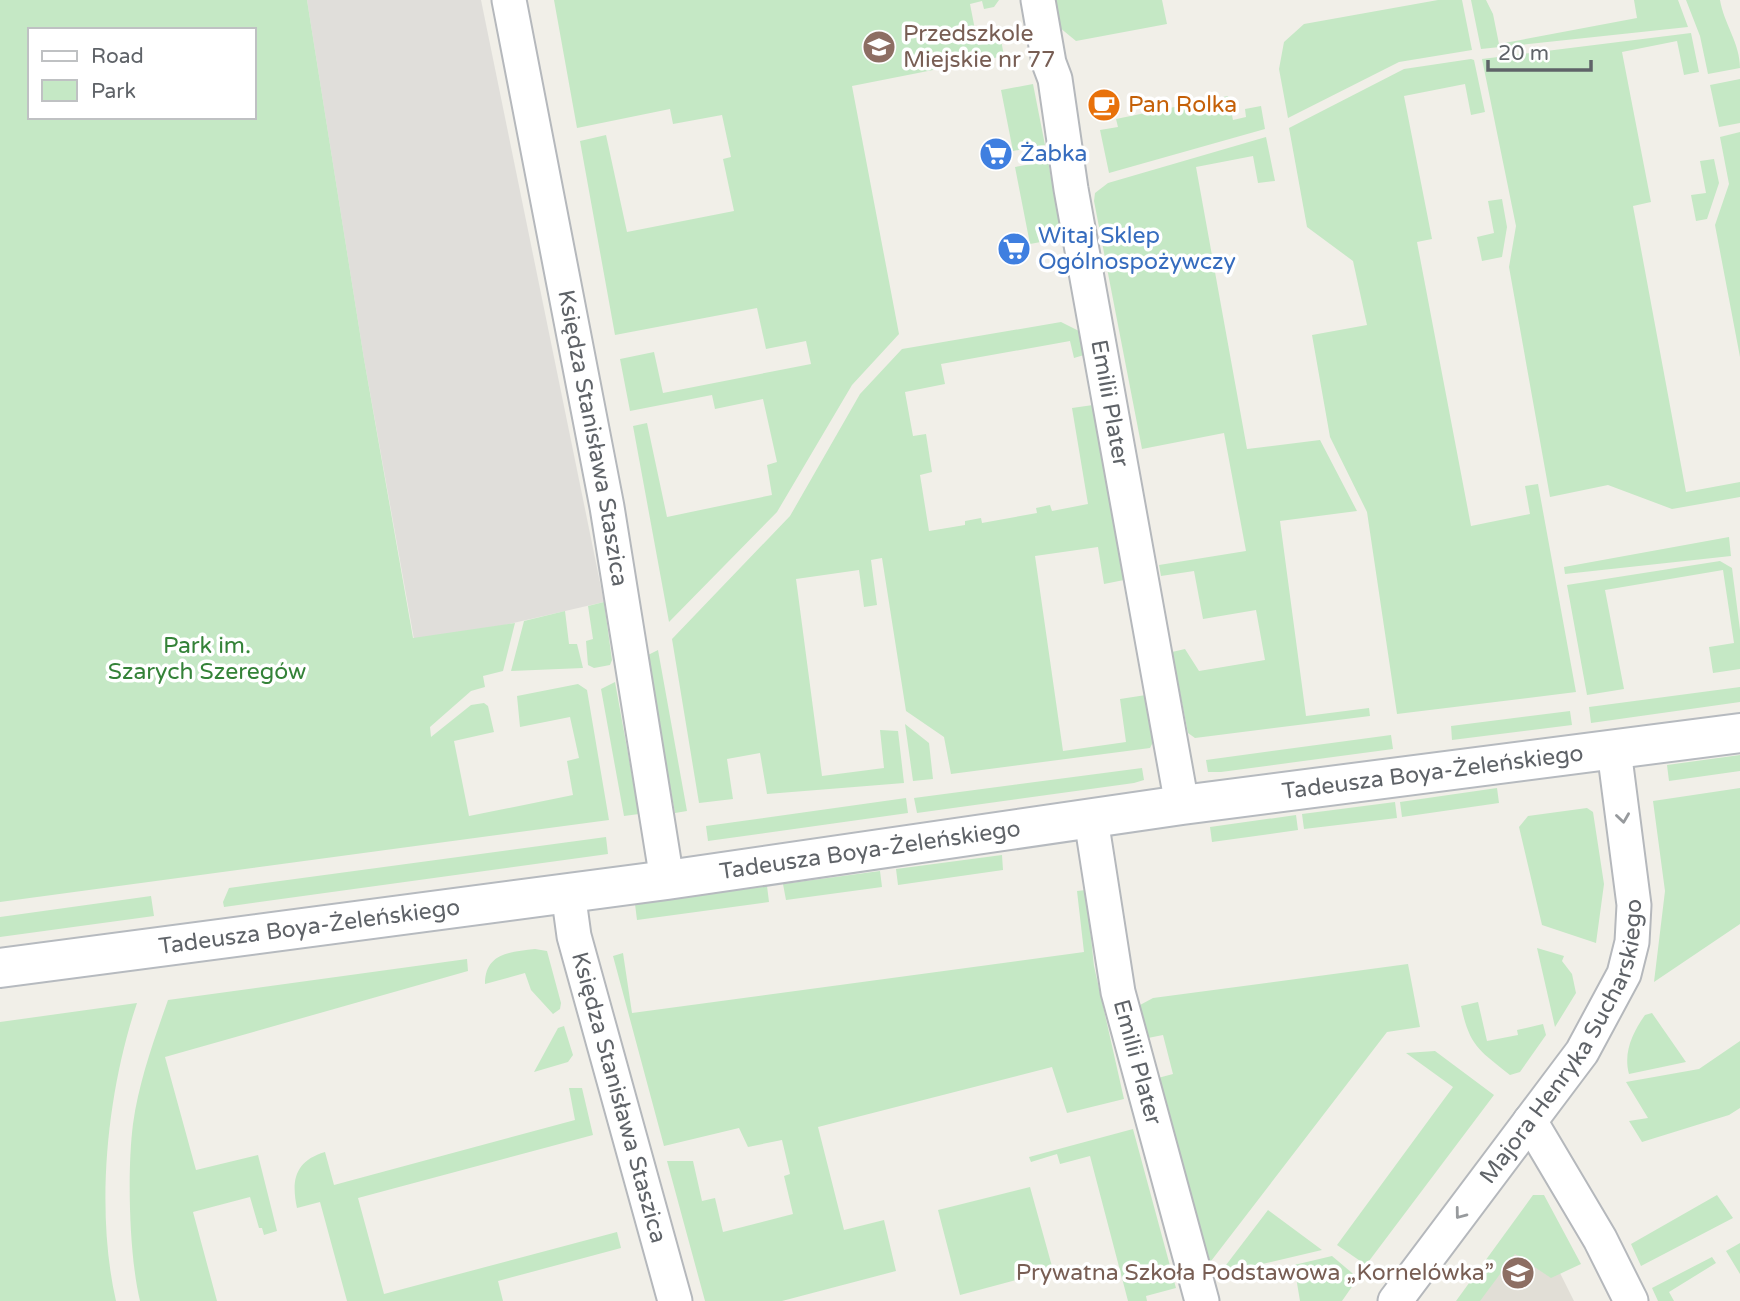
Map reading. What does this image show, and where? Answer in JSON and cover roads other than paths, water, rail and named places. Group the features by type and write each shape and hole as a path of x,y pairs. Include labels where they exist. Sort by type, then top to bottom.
{"street":[{"name":"Księdza Stanisława Staszica","path":"509,0 607,507 667,880"},
{"name":"Emilii Plater","path":"1038,0 1049,63 1055,79 1071,189 1182,805"},
{"name":"Tadeusza Boya-Żeleńskiego","path":"0,968 667,880 1182,805 1740,733"},
{"name":"Majora Henryka Sucharskiego","path":"1395,1301 1582,1052 1624,974 1632,942 1633,887 1614,750"},
{"name":"Emilii Plater","path":"1091,820 1118,992 1202,1301"},
{"name":"Księdza Stanisława Staszica","path":"568,892 574,936 675,1301"},
{"path":"1530,1121 1600,1239 1631,1301"}],"place":[{"name":"Przedszkole Miejskie nr 77","path":"879,47"},
{"name":"Pan Rolka","path":"1104,105"},
{"name":"Żabka","path":"996,154"},
{"name":"Witaj Sklep Ogólnospożywczy","path":"1014,249"},
{"name":"Prywatna Szkoła Podstawowa „Kornelówka”","path":"1518,1273"}],"park label":[{"name":"Park im. Szarych Szeregów","path":"207,659"}]}
